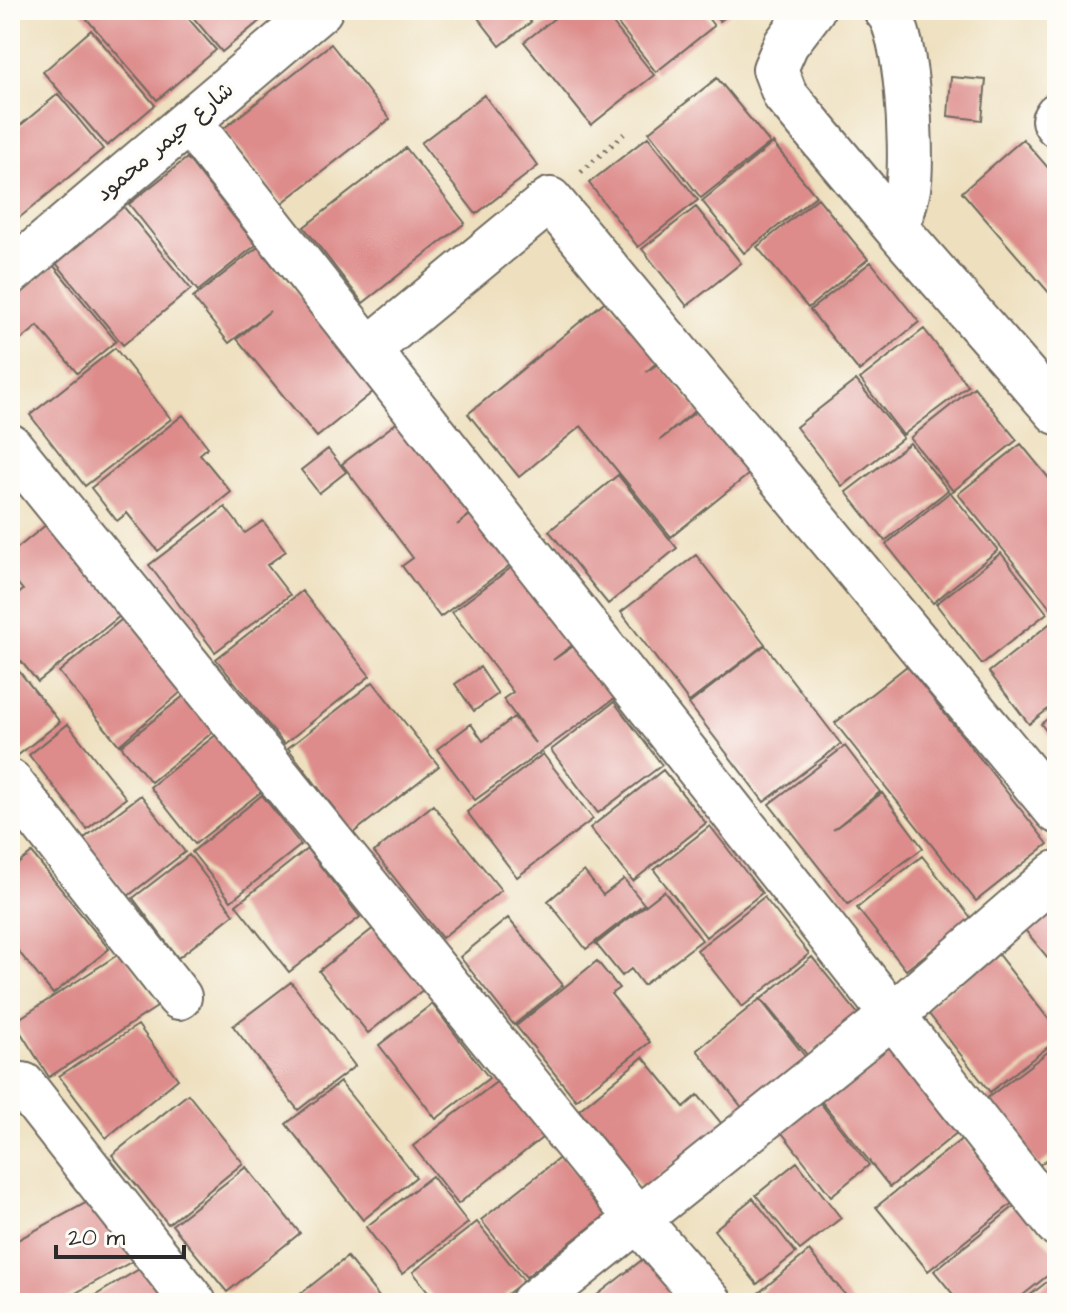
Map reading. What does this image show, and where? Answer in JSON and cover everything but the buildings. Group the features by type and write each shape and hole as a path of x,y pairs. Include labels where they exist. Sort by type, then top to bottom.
{"street":[{"name":"شارع حيمر محمود","path":"10,273 320,10"},
{"path":"812,10 786,44 775,69 785,95 1057,412"},
{"path":"897,22 907,97 909,183 897,229"},
{"path":"1057,115 1054,120 1057,125"},
{"path":"189,122 1057,1224"},
{"path":"369,349 550,200 1057,811"},
{"path":"10,446 639,1221 710,1303"},
{"path":"10,782 179,997"},
{"path":"533,1303 893,1015 1057,873"},
{"path":"10,1095 23,1085 194,1303"}],"path":[{"path":"550,200 624,134"}]}
